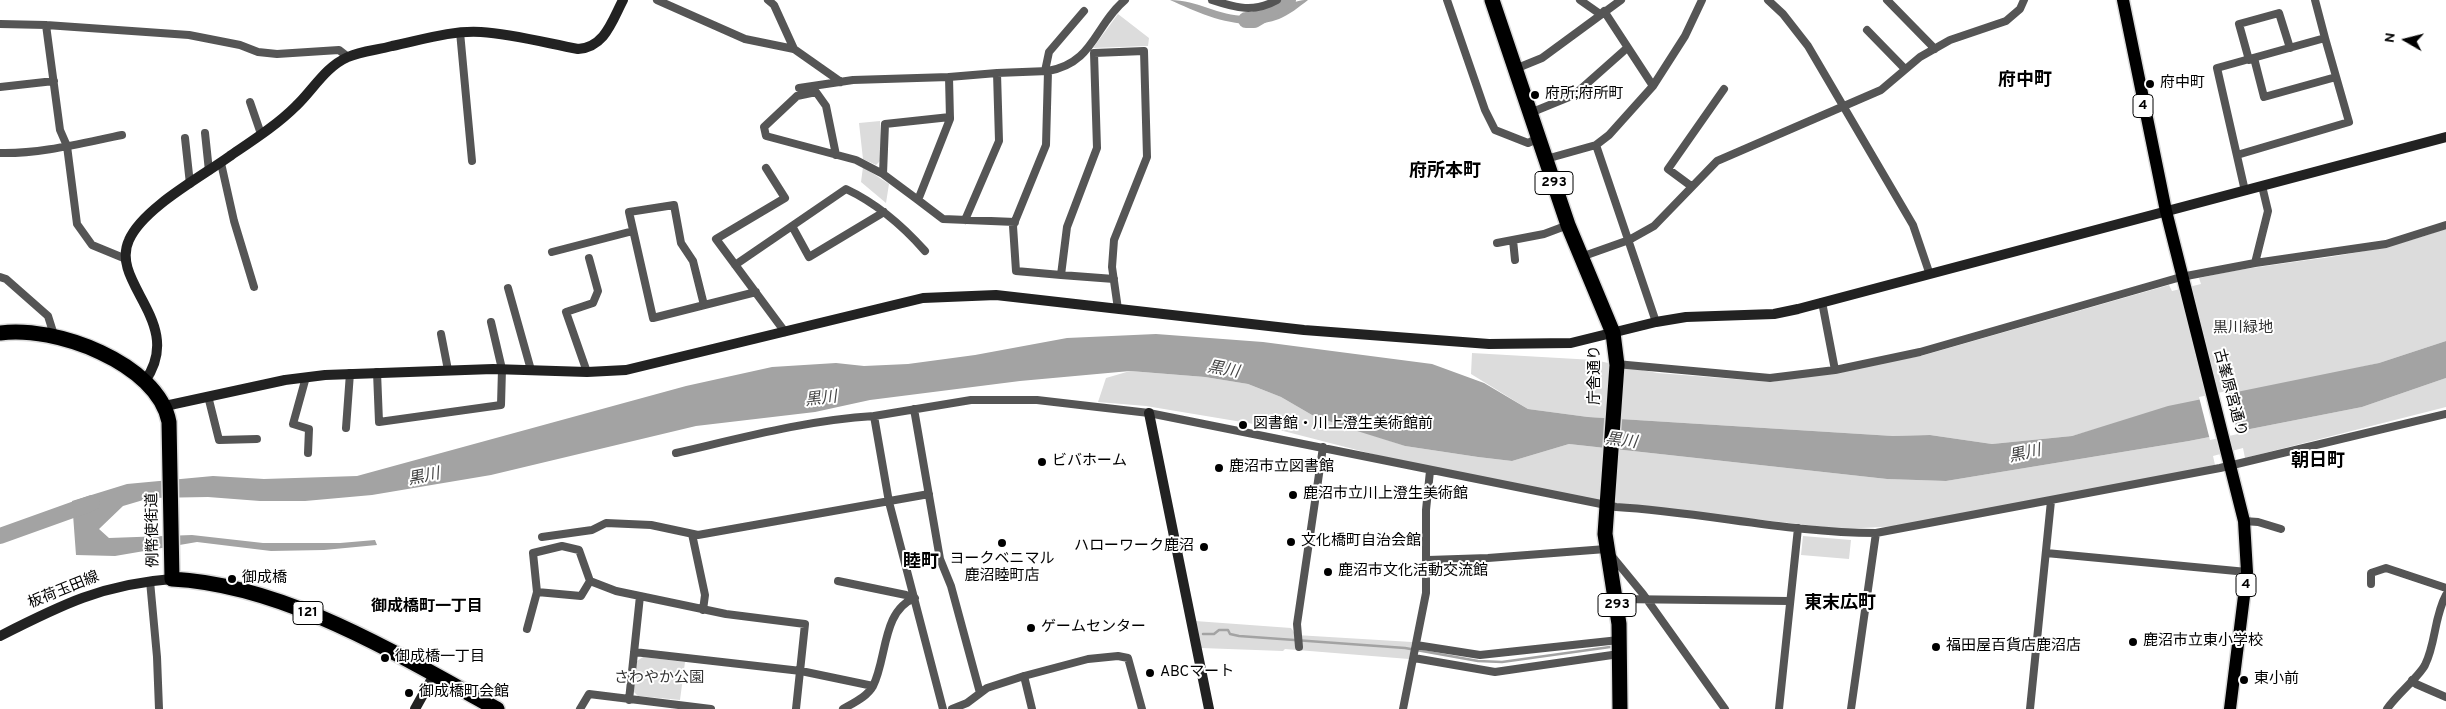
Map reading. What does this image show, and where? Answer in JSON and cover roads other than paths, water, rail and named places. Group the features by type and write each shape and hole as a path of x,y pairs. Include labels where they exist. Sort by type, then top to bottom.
{"highway":[{"name":"庁舎通り","path":"1492,0 1568,226 1613,333 1616,365 1606,549 1616,598 1620,709"},
{"name":"例幣使街道","path":"0,333 29,332 54,335 100,353 145,381 165,406 169,422 172,580 222,585 284,604 362,638 496,709"}],"main road":[{"name":"古峯原宮通り","path":"2123,0 2166,211 2244,522 2247,572 2230,709"}],"street":[{"path":"145,381 154,368 157,358 156,334 153,318 136,285 126,259 128,240 144,217 261,134 296,106 322,76 348,57 460,32 482,32 578,48 590,48 601,40 623,0"},
{"path":"657,0 745,40 794,49 841,82"},
{"path":"768,0 774,4 794,49"},
{"path":"799,88 841,82 1046,71 1064,68 1079,59 1116,8 1125,0"},
{"path":"1212,0 1242,9 1265,7 1277,0"},
{"path":"1447,0 1485,110 1495,130 1528,142 1539,138"},
{"path":"1580,0 1602,13 1654,86"},
{"path":"1515,68 1542,58 1621,0"},
{"path":"1546,159 1596,145 1609,134 1654,86 1685,36 1702,0"},
{"path":"1768,0 1783,14 1808,46 1913,226 1930,272"},
{"path":"1887,0 1935,49"},
{"path":"1581,257 1629,240 1654,226 1717,161 1783,134 1842,105 1881,90 1906,69 1950,40 2006,21 2020,9 2024,0"},
{"path":"2237,155 2349,122 2315,0"},
{"path":"1084,11 1049,52 1046,71 1046,145 1015,222 1016,271 1114,279"},
{"path":"2290,48 2279,13 2239,24 2264,97 2336,77"},
{"path":"0,24 46,25 189,35 240,45 258,52 277,54 339,50 348,57"},
{"path":"46,25 60,130 67,146 77,224 92,246 126,259"},
{"path":"1867,30 1906,69"},
{"path":"460,32 472,161"},
{"path":"2245,191 2217,68 2325,38"},
{"path":"1530,113 1574,95 1627,48"},
{"path":"1061,275 1067,227 1097,148 1094,53 1144,51 1148,157 1114,240 1112,266 1118,309"},
{"path":"965,220 999,141 997,73"},
{"path":"918,200 950,117 949,77"},
{"path":"0,87 54,81"},
{"path":"1691,186 1668,169 1724,89"},
{"path":"836,155 826,106 816,92 797,96 764,127 766,136 836,155 856,160 883,174 943,219 1015,222"},
{"path":"250,102 261,134"},
{"path":"883,174 885,124 950,117"},
{"path":"205,133 209,171"},
{"path":"0,153 67,146 122,135"},
{"path":"165,406 306,377 448,370 502,369 587,372 626,370 923,298 996,295 1304,330 1490,344 1571,343 1656,322 1706,316 1774,314 2446,137"},
{"path":"185,138 190,184"},
{"path":"1596,145 1656,322"},
{"path":"221,163 234,221 254,287"},
{"path":"766,168 785,198 716,239 785,332"},
{"path":"2255,263 2268,211 2262,186"},
{"path":"735,264 846,190 867,199 902,225 925,251"},
{"path":"704,305 693,261 681,242 674,206 629,212 653,318 756,292"},
{"path":"792,226 809,257 884,212"},
{"path":"1616,365 1770,378 1835,370 1920,352 2182,279 2255,263 2386,244 2446,225"},
{"path":"1500,240 1513,240 1544,234 1568,226"},
{"path":"552,252 633,231"},
{"path":"1513,240 1515,260"},
{"path":"587,372 566,312 593,303 596,297 598,290 589,258"},
{"path":"0,277 6,279 48,316 54,335"},
{"path":"508,288 531,370"},
{"path":"1822,302 1835,370"},
{"path":"377,372 379,422 501,405 502,369 491,322"},
{"path":"441,334 448,370"},
{"path":"346,428 350,374"},
{"path":"306,377 293,424 308,429 308,453"},
{"path":"208,396 219,440 258,440"},
{"path":"676,453 787,427 838,418 874,416 971,400 1038,400 1149,412 1323,447 1430,471 1607,503 1798,528 1876,533 2050,501 2230,463 2446,414"},
{"path":"914,409 940,560 951,586 980,693"},
{"path":"1149,412 1209,709"},
{"path":"874,416 889,502 905,571 943,709"},
{"path":"1299,647 1297,624 1323,447"},
{"path":"1403,709 1426,593 1428,560 1426,510 1430,471"},
{"path":"542,537 592,530 606,523 651,525 692,534 929,494"},
{"path":"2030,709 2050,501"},
{"path":"2244,522 2258,522 2281,528"},
{"path":"1779,709 1798,528"},
{"path":"1851,709 1876,533"},
{"path":"692,534 706,595 703,610"},
{"path":"527,629 537,592 533,553 562,546 579,550 590,581 616,591 703,610 805,624 796,709"},
{"path":"1428,560 1606,549 1647,599 1724,709"},
{"path":"2046,553 2247,572"},
{"path":"2371,584 2371,573 2386,568 2446,588"},
{"name":"板荷玉田線","path":"0,636 92,593 150,581 172,580"},
{"path":"150,581 158,657 159,709"},
{"path":"537,592 581,596 590,581"},
{"path":"838,581 906,595 912,599"},
{"path":"2387,709 2397,695 2424,668 2435,621 2446,595"},
{"path":"629,700 640,596"},
{"path":"1616,598 1789,601"},
{"path":"843,709 864,696 873,686 889,630 900,609 912,599"},
{"path":"1416,645 1480,655 1619,647"},
{"path":"1414,658 1495,672 1619,647"},
{"path":"634,652 801,671 873,686"},
{"path":"952,709 967,703 987,688 1024,676 1088,659 1118,656 1128,658 1142,709"},
{"path":"415,709 434,675"},
{"path":"1024,676 1032,709"},
{"path":"2412,680 2416,684 2446,697"},
{"path":"580,709 589,694 711,709"}],"water":[{"path":"1170,0 1190,2 1226,14 1246,16 1273,13 1282,10 1294,2 1308,0 1279,19 1251,24 1237,23 1209,16"},
{"path":"1156,334 1263,342 1432,364 1484,383 1528,409 1588,417 1893,436 1930,435 1992,444 2072,436 2168,406 2379,363 2446,341 2446,378 2362,407 2189,441 1946,481 1887,479 1569,444 1512,461 1478,457 1405,446 1354,430 1312,415 1281,397 1248,384 1205,377 1130,371 1020,381 870,400 815,412 696,426 491,475 372,495 305,501 260,501 208,497 150,498 123,506 99,529 109,538 192,535 263,543 340,543 375,540 377,545 324,550 271,551 197,542 115,556 76,555 72,501 127,484 213,476 264,479 357,476 686,386 772,367 836,363 864,366 908,364 975,355 1067,338"}],"waterway":[{"path":"1246,20 1254,20 1288,0"},
{"name":"黒川","path":"0,536 92,503"},
{"path":"1203,634 1214,634 1219,630 1228,630 1230,634 1239,636 1405,648 1478,661 1502,662 1610,647"}],"place":[{"name":"府中町","path":"2150,84"},
{"name":"府所;府所町","path":"1535,95"},
{"name":"図書館・川上澄生美術館前","path":"1243,425"},
{"name":"ビバホーム","path":"1042,462"},
{"name":"鹿沼市立図書館","path":"1219,468"},
{"name":"鹿沼市立川上澄生美術館","path":"1293,495"},
{"name":"文化橋町自治会館","path":"1291,542"},
{"name":"ヨークベニマル 鹿沼睦町店","path":"1002,543"},
{"name":"ハローワーク鹿沼","path":"1204,547"},
{"name":"鹿沼市文化活動交流館","path":"1328,572"},
{"name":"御成橋","path":"232,579"},
{"name":"ゲームセンター","path":"1031,628"},
{"name":"鹿沼市立東小学校","path":"2133,642"},
{"name":"福田屋百貨店鹿沼店","path":"1936,647"},
{"name":"御成橋一丁目","path":"385,658"},
{"name":"ABCマート","path":"1150,673"},
{"name":"東小前","path":"2244,680"},
{"name":"御成橋町会館","path":"409,693"}],"district":[{"name":"府中町","path":"2025,81"},
{"name":"府所本町","path":"1445,172"},
{"name":"朝日町","path":"2318,462"},
{"name":"睦町","path":"921,563"},
{"name":"東末広町","path":"1840,604"},
{"name":"御成橋町一丁目","path":"427,608"}],"park label":[{"name":"黒川緑地","path":"2243,329"},
{"name":"さわやか公園","path":"659,679"}]}
